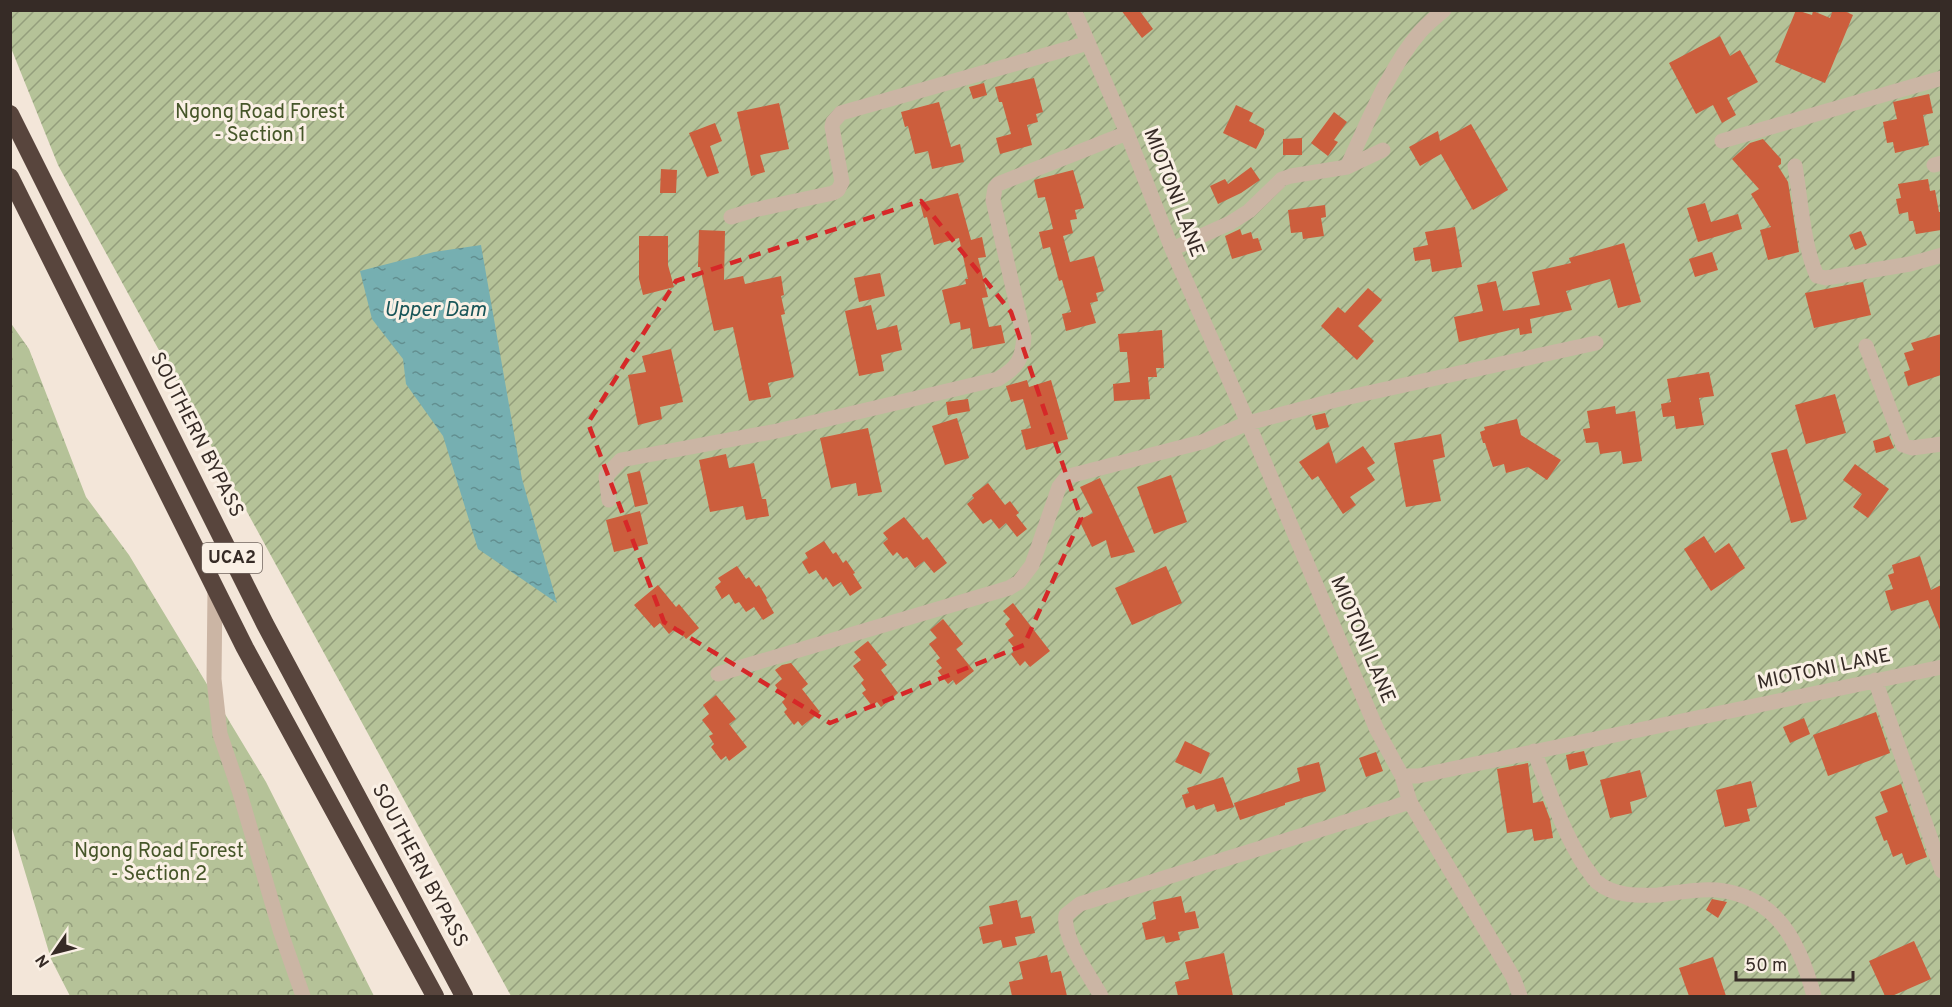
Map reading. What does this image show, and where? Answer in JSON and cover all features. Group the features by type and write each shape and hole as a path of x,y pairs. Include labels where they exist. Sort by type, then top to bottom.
{"highway":[{"name":"SOUTHERN BYPASS","path":"10,114 265,624 464,996"},
{"name":"UCA2","path":"10,177 244,648 435,996"}],"street":[{"name":"MIOTONI LANE","path":"1074,10 1127,133 1172,249 1377,730 1402,776 1418,776 1941,667"},
{"path":"1347,167 1379,98 1401,60 1420,32 1444,10"},
{"path":"731,217 838,190 842,182 832,127 833,122 841,113 1088,43"},
{"path":"1722,141 1941,78"},
{"path":"609,500 606,476 621,460 777,431 998,379 1020,360 1023,354 1024,337 993,200 995,188 998,184 1127,133"},
{"path":"1172,249 1230,223 1248,211 1282,179 1347,167 1383,150"},
{"path":"1796,166 1806,231 1817,276 1826,278 1910,264 1941,255"},
{"path":"718,674 1009,588 1019,582 1032,565 1059,487 1067,477 1211,440 1248,423 1336,399 1596,343"},
{"path":"1866,346 1903,445 1912,448 1941,444"},
{"path":"215,589 214,679 220,734 239,790 273,909 303,996"},
{"path":"1875,680 1940,863"},
{"path":"1534,751 1553,801 1579,857 1596,882 1613,892 1642,896 1717,890 1749,898 1761,904 1773,914 1795,941 1814,996"},
{"path":"1402,776 1410,802 1513,977 1520,996"},
{"path":"1101,996 1067,935 1064,923 1065,915 1080,904 1410,802"}],"highlighted area":[{"path":"921,201 1011,312 1081,518 1024,645 830,723 664,622 588,423 676,281"}],"green space":[{"name":"Ngong Road Forest - Section 1","path":"10,11 1941,11 1941,996 511,996 58,165 11,48"},
{"name":"Ngong Road Forest - Section 2","path":"10,322 29,349 86,497 129,555 266,782 374,996 70,996 51,959 11,825"}],"water":[{"name":"Upper Dam","path":"481,245 522,479 557,603 478,549 443,436 406,384 403,359 372,319 360,271 434,252"}],"building":[{"path":"1121,10 1139,10 1153,29 1142,38"},
{"path":"1796,10 1812,15 1813,11 1830,18 1833,10 1842,10 1853,15 1825,83 1775,62"},
{"path":"1720,36 1730,56 1740,50 1758,82 1727,98 1736,115 1722,123 1713,105 1696,114 1669,63"},
{"path":"1034,78 1043,112 1036,114 1038,122 1027,125 1032,145 1000,154 996,138 1011,134 995,87"},
{"path":"984,83 987,95 973,99 969,87"},
{"path":"1929,94 1933,113 1923,115 1929,145 1895,153 1893,142 1887,143 1883,122 1897,119 1893,102"},
{"path":"939,102 951,147 960,144 964,162 932,169 928,151 915,154 908,126 905,127 901,112"},
{"path":"779,103 789,149 760,155 765,172 751,176 737,112"},
{"path":"1236,105 1253,113 1249,121 1264,129 1264,134 1256,149 1223,133"},
{"path":"1334,112 1347,122 1334,140 1338,142 1328,156 1311,143"},
{"path":"715,123 722,141 710,146 719,173 707,177 689,133"},
{"path":"1471,124 1508,190 1473,210 1441,154 1420,166 1409,147 1438,131 1440,141"},
{"path":"1302,138 1302,155 1283,155 1283,139"},
{"path":"1763,139 1781,159 1781,164 1778,166 1788,182 1799,252 1768,260 1760,230 1771,227 1751,194 1759,189 1732,159 1750,143"},
{"path":"1251,167 1260,180 1241,193 1218,204 1210,186 1225,179 1228,184"},
{"path":"661,169 677,170 676,193 660,193"},
{"path":"1073,170 1084,208 1075,210 1077,219 1070,220 1073,233 1063,236 1070,262 1094,256 1104,291 1096,293 1098,301 1090,303 1096,323 1066,331 1062,314 1071,312 1062,280 1059,281 1050,247 1043,249 1039,232 1053,229 1045,197 1038,198 1034,180"},
{"path":"1928,179 1930,191 1935,190 1939,212 1941,212 1941,230 1916,234 1913,221 1909,221 1908,212 1899,214 1896,199 1901,198 1898,184"},
{"path":"958,193 971,240 982,237 986,257 978,258 988,297 982,298 989,327 1001,325 1005,343 973,349 970,328 961,330 960,322 950,324 942,290 966,284 965,279 968,279 959,238 934,245 927,217 924,218 920,203"},
{"path":"1705,203 1711,222 1738,214 1742,229 1698,242 1687,208"},
{"path":"1325,205 1326,217 1321,218 1324,236 1303,239 1302,232 1291,233 1288,210"},
{"path":"1455,227 1462,267 1432,272 1430,259 1415,261 1413,248 1428,245 1425,232"},
{"path":"1240,229 1242,235 1251,232 1253,239 1258,238 1262,250 1232,259 1225,236"},
{"path":"699,230 725,231 724,280 743,276 745,284 781,276 784,295 781,296 785,314 781,315 794,377 768,383 771,397 749,401 733,327 714,331 700,267 698,267"},
{"path":"1861,231 1867,245 1855,250 1849,235"},
{"path":"639,236 668,236 668,265 674,287 643,295 639,279"},
{"path":"1624,243 1641,302 1618,308 1610,279 1566,291 1572,310 1530,319 1532,333 1520,335 1519,328 1459,342 1454,317 1483,311 1477,285 1496,281 1503,311 1540,305 1532,272 1571,263 1569,258"},
{"path":"1712,252 1718,270 1695,277 1689,259"},
{"path":"880,273 885,296 859,302 854,278"},
{"path":"1863,282 1871,315 1814,328 1805,293"},
{"path":"1368,288 1382,300 1358,326 1374,341 1357,360 1321,326 1338,307 1345,313"},
{"path":"871,305 877,330 897,325 902,350 881,355 884,371 859,376 845,311"},
{"path":"1162,330 1164,368 1156,368 1157,377 1148,377 1150,399 1114,401 1113,384 1130,382 1127,352 1120,352 1118,334"},
{"path":"1941,334 1941,375 1908,386 1904,372 1910,370 1904,353 1914,350 1911,343"},
{"path":"671,349 683,402 660,407 662,419 638,425 628,375 646,372 642,356"},
{"path":"1709,372 1714,396 1699,398 1704,425 1676,429 1674,416 1663,417 1661,404 1671,402 1667,379"},
{"path":"1027,380 1029,387 1051,380 1068,439 1026,450 1021,430 1031,428 1023,399 1011,402 1006,386"},
{"path":"1835,394 1846,433 1806,444 1795,405"},
{"path":"968,399 970,411 948,415 946,402"},
{"path":"1615,406 1616,414 1635,411 1642,461 1623,464 1621,451 1600,454 1598,442 1586,443 1583,429 1590,428 1587,411"},
{"path":"1325,413 1329,427 1316,430 1312,416"},
{"path":"957,418 969,458 945,465 932,426"},
{"path":"1517,419 1521,435 1561,460 1547,480 1528,467 1506,473 1504,464 1493,467 1480,432 1485,430 1484,427"},
{"path":"868,428 882,492 858,496 856,483 831,488 820,438"},
{"path":"1441,434 1445,457 1433,460 1441,501 1406,507 1394,443"},
{"path":"1889,436 1894,448 1876,453 1873,441"},
{"path":"1329,442 1336,464 1363,446 1375,463 1367,468 1375,480 1350,497 1356,505 1343,514 1318,476 1312,480 1299,462"},
{"path":"1787,449 1807,519 1791,523 1771,453"},
{"path":"726,454 729,468 754,463 762,499 766,499 769,516 746,520 743,506 710,512 699,460"},
{"path":"1855,464 1889,489 1868,518 1853,507 1862,494 1843,480"},
{"path":"640,471 648,504 635,507 627,474"},
{"path":"1171,475 1187,522 1154,534 1137,487"},
{"path":"1100,478 1135,552 1111,558 1106,540 1092,547 1079,520 1093,513 1080,487"},
{"path":"988,483 1005,505 1010,501 1019,513 1016,515 1027,529 1017,537 1006,523 999,529 991,519 983,524 967,504 974,498 972,495"},
{"path":"640,511 648,544 614,552 606,520"},
{"path":"904,517 923,540 927,537 947,563 934,573 924,561 915,568 907,557 903,559 897,552 893,556 883,543 888,539 883,533"},
{"path":"1704,536 1715,553 1729,543 1745,568 1711,591 1684,549"},
{"path":"824,541 833,554 836,552 843,563 846,560 855,573 853,574 862,588 850,596 841,582 833,587 826,577 823,580 816,570 809,574 802,562 808,558 805,553"},
{"path":"1920,556 1931,590 1941,585 1941,632 1928,600 1891,611 1885,591 1893,589 1888,575 1894,573 1892,565"},
{"path":"737,566 746,579 749,577 756,587 759,585 767,598 774,613 763,620 754,607 746,612 739,602 735,604 729,594 722,599 715,587 721,582 718,578"},
{"path":"1166,566 1182,603 1132,625 1115,588"},
{"path":"658,585 676,607 679,604 699,628 686,639 677,627 669,634 660,623 654,628 634,605"},
{"path":"1013,603 1050,651 1030,667 1025,661 1020,666 1011,654 1016,650 1008,640 1014,636 1005,624 1010,619 1003,611"},
{"path":"943,619 963,644 956,649 974,671 956,685 953,680 948,684 938,671 942,668 936,661 940,658 929,644 937,638 930,630"},
{"path":"868,641 887,665 881,670 898,693 881,707 877,702 872,706 862,693 866,690 861,683 864,680 853,666 861,660 854,652"},
{"path":"791,663 808,684 802,689 820,712 802,726 798,721 794,725 784,712 787,709 782,702 785,699 775,685 782,679 775,670"},
{"path":"716,695 736,719 729,724 747,747 729,761 726,756 721,760 711,747 714,744 709,736 713,734 702,720 709,714 703,705"},
{"path":"1876,712 1890,753 1828,776 1813,735"},
{"path":"1804,718 1810,734 1790,743 1783,727"},
{"path":"1185,741 1210,753 1201,774 1175,762"},
{"path":"1584,751 1588,765 1569,770 1566,755"},
{"path":"1376,752 1383,771 1366,777 1359,758"},
{"path":"1319,762 1326,791 1240,820 1234,803 1300,781 1297,768"},
{"path":"1528,763 1533,803 1543,801 1550,819 1553,838 1534,841 1532,829 1507,833 1497,769"},
{"path":"1640,770 1647,797 1630,802 1632,813 1610,818 1600,780"},
{"path":"1223,777 1234,807 1217,812 1214,804 1196,810 1194,805 1186,808 1182,795 1189,793 1187,788"},
{"path":"1751,781 1757,807 1747,809 1750,821 1725,827 1716,790"},
{"path":"1901,784 1927,857 1906,865 1902,853 1893,857 1875,817 1888,812 1880,792"},
{"path":"1181,896 1185,913 1195,911 1199,928 1178,932 1180,940 1166,943 1164,936 1146,940 1142,923 1156,919 1153,902"},
{"path":"1712,899 1727,902 1718,918 1706,910"},
{"path":"1017,900 1021,918 1031,916 1035,933 1015,937 1017,945 1003,948 1001,940 983,944 979,927 993,924 989,906"},
{"path":"1914,941 1931,979 1892,996 1885,996 1869,961"},
{"path":"1224,953 1233,996 1178,996 1175,982 1189,979 1185,962"},
{"path":"1047,955 1051,973 1061,971 1067,996 1012,996 1009,982 1023,979 1019,962"},
{"path":"1713,957 1726,996 1689,996 1679,968"}]}
